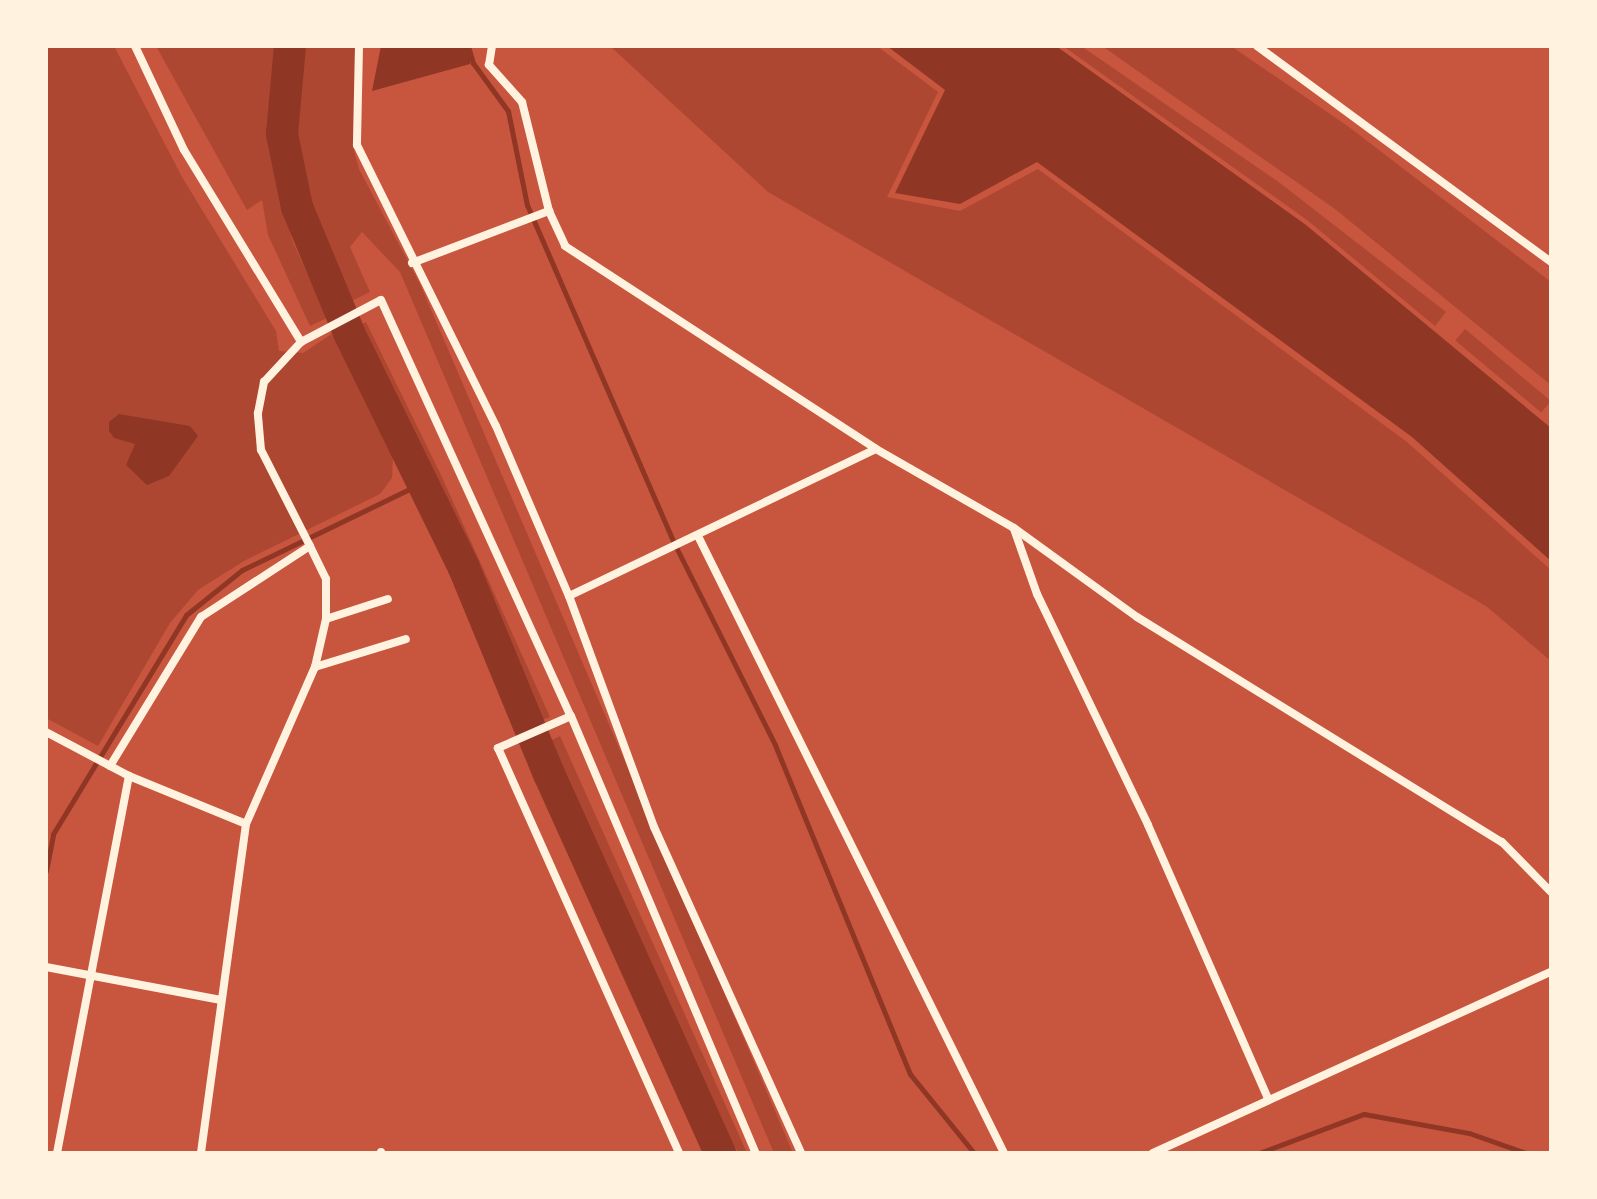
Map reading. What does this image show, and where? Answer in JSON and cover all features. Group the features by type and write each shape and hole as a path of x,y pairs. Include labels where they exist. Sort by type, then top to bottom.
{"street":[{"path":"135,46 184,150 301,342"},
{"path":"359,46 357,145 412,263 455,337 569,596 654,827 801,1153"},
{"path":"492,46 489,65 522,102 547,212 565,246 876,449 1014,528 1137,617 1502,842 1551,892"},
{"path":"1257,46 1551,262"},
{"path":"412,263 547,212"},
{"path":"201,1153 246,824 315,667 326,619 326,579 304,530 261,450 258,413 264,382 301,342 381,300 571,716 756,1153"},
{"path":"569,596 699,538 876,449"},
{"path":"1014,528 1037,594 1148,825 1268,1099"},
{"path":"699,538 1004,1153"},
{"path":"107,765 201,617 310,545"},
{"path":"326,619 388,599"},
{"path":"315,667 406,639"},
{"path":"571,716 498,748 679,1153"},
{"path":"46,732 129,776 246,824"},
{"path":"57,1153 129,776"},
{"path":"46,967 221,1000"},
{"path":"1153,1153 1551,972"}],"shaded area":[{"path":"46,46 114,46 182,177 276,331 279,351 303,353 336,331 393,457 392,478 380,494 244,561 198,590 170,623 98,746 46,718"},
{"path":"156,46 277,46 270,135 280,194 293,242 327,318 310,326 268,235 262,200 247,210"},
{"path":"304,46 355,46 353,147 359,169 420,284 793,1153 774,1153 400,272 362,232 350,247 370,292 350,302 317,226 302,174 296,115"},
{"path":"381,46 471,46 470,64 372,91"},
{"path":"610,46 877,46 938,92 887,197 960,211 1038,169 1407,442 1551,570 1551,661 1486,606 768,192"},
{"path":"887,46 1056,46 1306,225 1551,428 1551,561 1412,437 1037,162 960,204 895,193 945,90"},
{"path":"1063,46 1081,46 1280,183 1446,312 1435,326 1307,220"},
{"path":"1102,46 1231,46 1349,127 1551,282 1551,385 1335,209"},
{"path":"366,322 441,475 550,717 540,721 432,478 356,328"},
{"path":"1465,329 1551,401 1541,412 1455,340"},
{"path":"119,414 190,426 198,436 169,476 147,485 126,465 135,444 114,438 109,431 109,422"},
{"path":"560,736 747,1153 738,1153 550,741"}],"waterway":[{"path":"290,46 282,134 297,207 350,335 464,568 549,774 720,1153"},
{"path":"468,46 473,63 508,111 527,205 676,547 775,745 910,1074 974,1153"},
{"path":"46,871 53,834 186,615 242,570 424,482"},
{"path":"1259,1153 1364,1114 1469,1133 1526,1153"}]}
